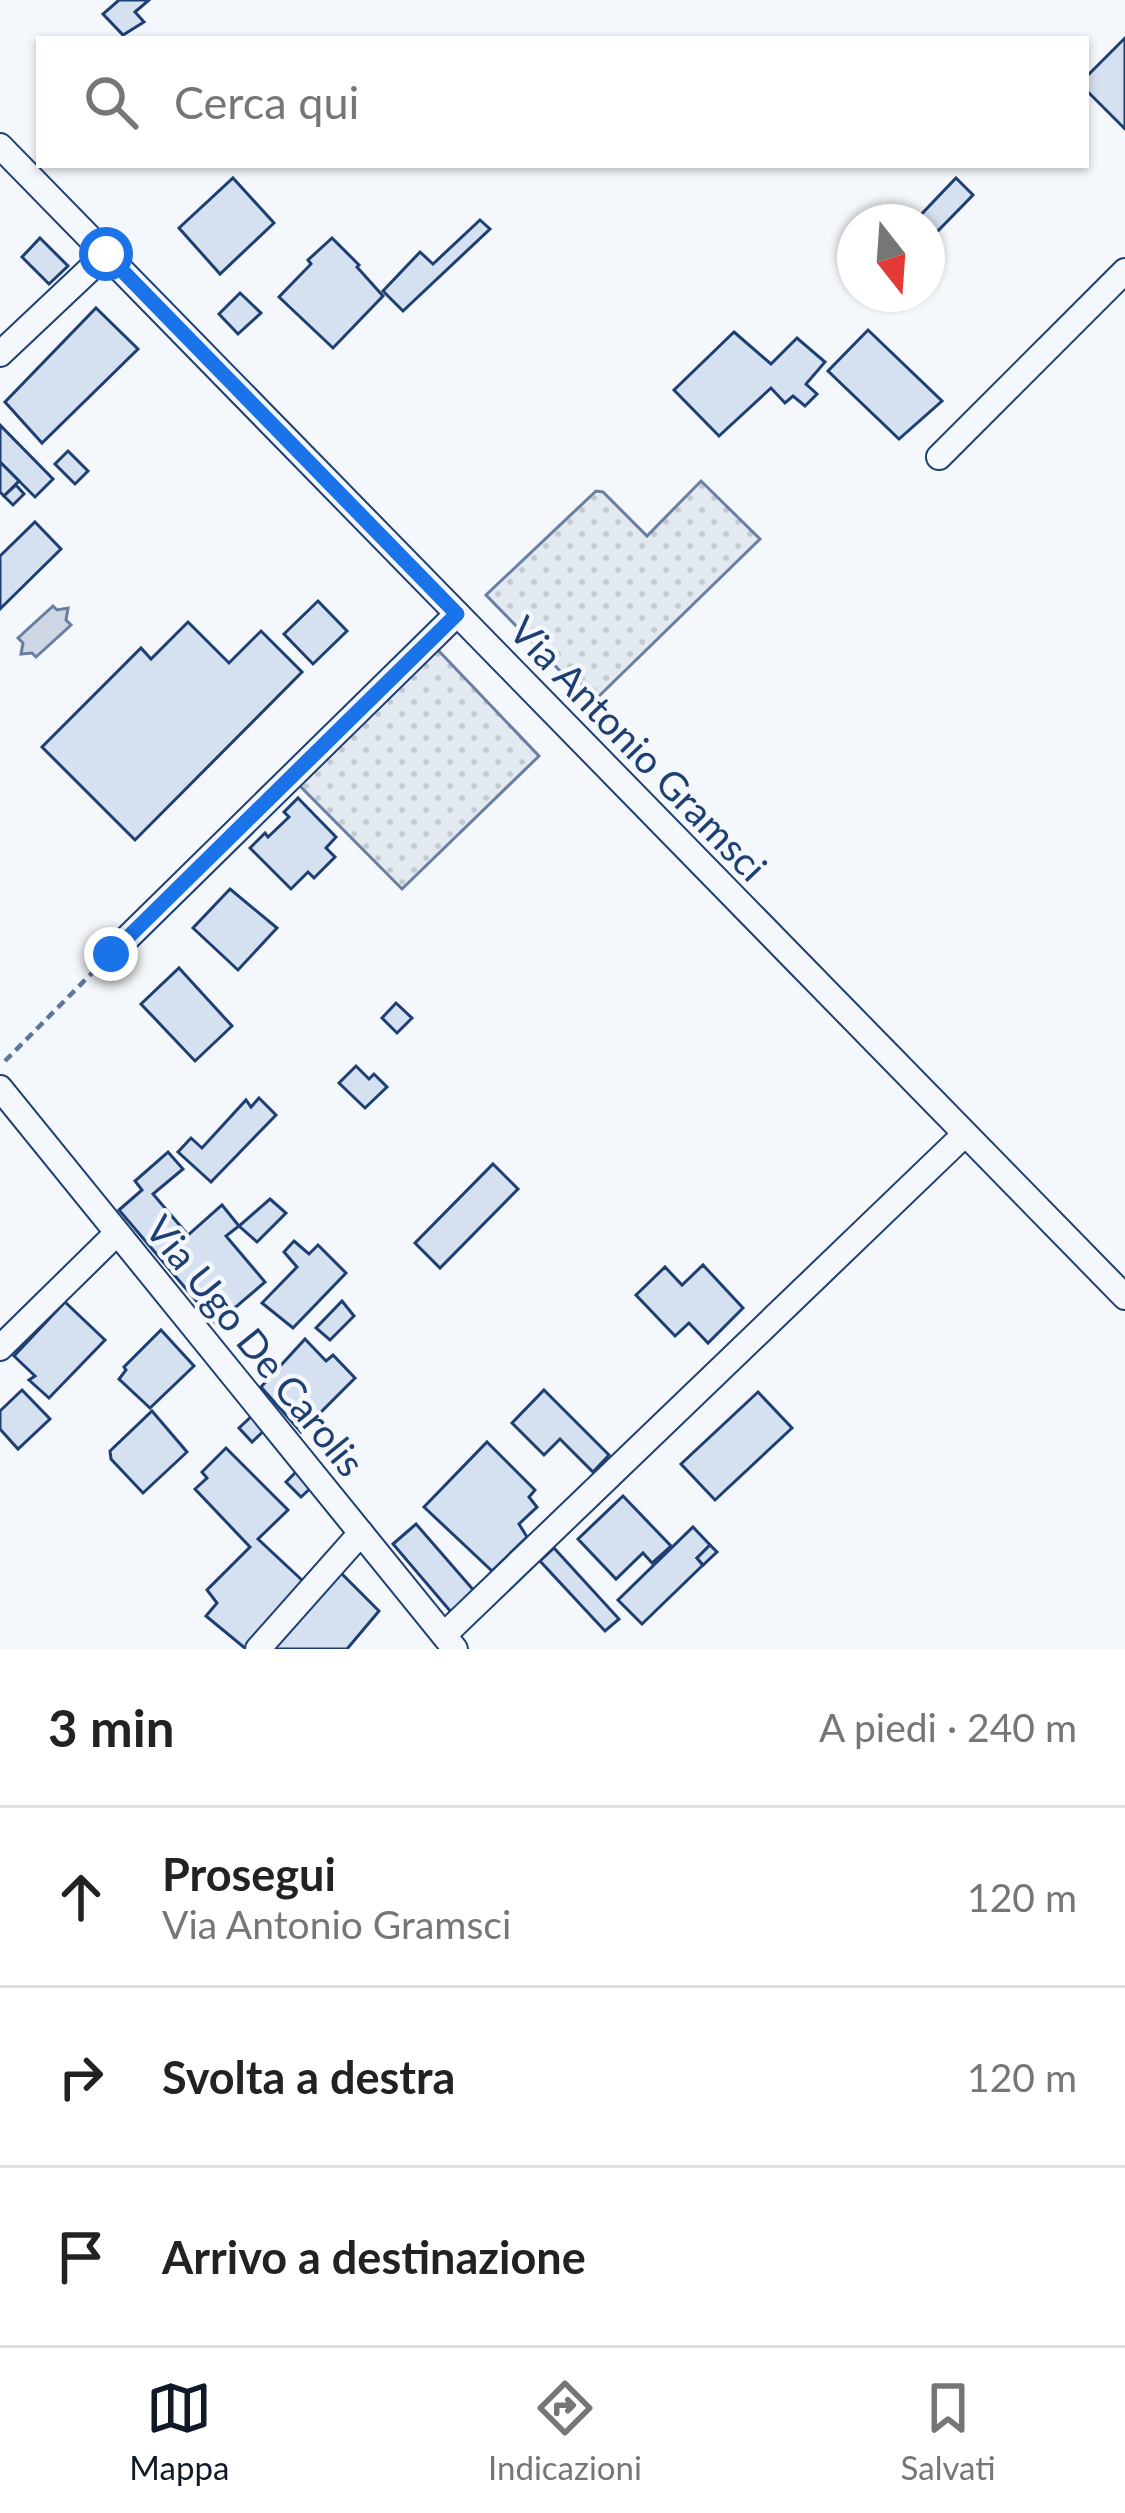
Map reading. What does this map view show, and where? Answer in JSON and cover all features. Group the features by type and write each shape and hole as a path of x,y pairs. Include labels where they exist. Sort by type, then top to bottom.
{"street":[{"name":"Via Antonio Gramsci","path":"0,146 1125,1297"},
{"path":"0,355 106,254"},
{"path":"939,457 1125,272"},
{"path":"111,954 457,614"},
{"name":"Via Ugo De Carolis","path":"0,1088 449,1642"},
{"path":"449,1642 963,1136"},
{"path":"0,1348 117,1233"},
{"path":"258,1649 361,1533"}],"path":[{"path":"0,1065 111,954"}],"shaded area":[{"path":"701,481 760,539 596,699 572,675 567,678 486,595 596,491 603,492 647,536"},
{"path":"53,606 68,608 66,620 71,625 36,657 21,654 23,643 18,638"},
{"path":"437,649 539,756 402,889 298,784"}],"building":[{"path":"119,0 149,0 135,12 144,22 123,35 103,14"},
{"path":"1125,38 1125,129 1089,93 1089,74"},
{"path":"233,178 274,223 220,274 179,228"},
{"path":"956,178 973,195 945,224 945,204 931,204"},
{"path":"480,220 490,229 403,311 383,291 420,252 433,264"},
{"path":"40,238 68,266 49,284 22,257"},
{"path":"332,238 383,296 333,348 279,297"},
{"path":"240,293 261,313 238,334 219,314"},
{"path":"96,308 138,349 42,443 5,402"},
{"path":"868,330 942,401 899,439 828,371"},
{"path":"734,332 771,364 797,338 825,362 806,384 817,394 805,406 793,396 785,403 771,388 719,436 674,390"},
{"path":"0,425 53,479 35,497 0,462"},
{"path":"68,451 88,471 75,484 55,464"},
{"path":"0,462 19,481 4,496 0,492"},
{"path":"16,485 24,494 13,505 4,496"},
{"path":"35,522 61,549 0,609 0,556"},
{"path":"318,601 347,631 313,664 284,634"},
{"path":"188,622 229,663 261,631 302,672 135,840 42,747 141,648 151,659"},
{"path":"298,798 336,837 326,848 335,857 314,878 308,872 291,889 250,848 289,817 284,812"},
{"path":"230,889 277,928 238,970 193,928"},
{"path":"179,968 232,1026 195,1061 141,1004"},
{"path":"396,1003 412,1018 397,1033 382,1018"},
{"path":"356,1066 387,1087 365,1108 339,1083"},
{"path":"259,1098 276,1115 211,1182 178,1152 191,1138 202,1148 246,1100 251,1107"},
{"path":"168,1152 183,1169 153,1194 188,1235 222,1205 239,1226 226,1236 265,1282 216,1324 119,1210 142,1190 135,1181"},
{"path":"493,1164 518,1189 440,1268 415,1243"},
{"path":"270,1199 286,1213 257,1242 239,1226"},
{"path":"294,1241 309,1254 318,1245 346,1273 293,1328 262,1303 297,1267 284,1252"},
{"path":"703,1265 743,1308 708,1343 689,1323 675,1336 636,1295 665,1267 682,1285"},
{"path":"342,1301 354,1316 330,1340 316,1328"},
{"path":"65,1302 105,1340 49,1398 29,1380 35,1376 14,1356"},
{"path":"161,1330 194,1366 150,1408 119,1379 124,1367"},
{"path":"305,1339 326,1361 333,1355 355,1378 301,1432 261,1387"},
{"path":"22,1390 50,1419 18,1449 0,1429 0,1411"},
{"path":"544,1390 609,1455 593,1472 560,1439 544,1455 512,1423"},
{"path":"758,1392 792,1428 715,1500 681,1464"},
{"path":"152,1411 187,1452 143,1493 111,1459 110,1451"},
{"path":"255,1413 268,1427 252,1442 239,1428"},
{"path":"487,1442 535,1490 529,1497 537,1507 519,1524 527,1537 492,1571 424,1507"},
{"path":"226,1448 288,1510 258,1539 304,1582 246,1649 206,1616 217,1603 207,1590 250,1547 195,1489 207,1478 202,1472"},
{"path":"300,1468 315,1484 301,1497 286,1482"},
{"path":"623,1496 671,1546 652,1563 643,1553 616,1579 578,1539"},
{"path":"416,1524 476,1593 451,1612 393,1544"},
{"path":"693,1527 710,1545 697,1558 703,1565 642,1624 618,1600"},
{"path":"710,1545 717,1552 703,1565 697,1558"},
{"path":"554,1548 619,1619 605,1631 540,1561"},
{"path":"338,1570 379,1611 347,1649 270,1649"}],"route":[{"path":"106,254 457,614 111,954"}]}
